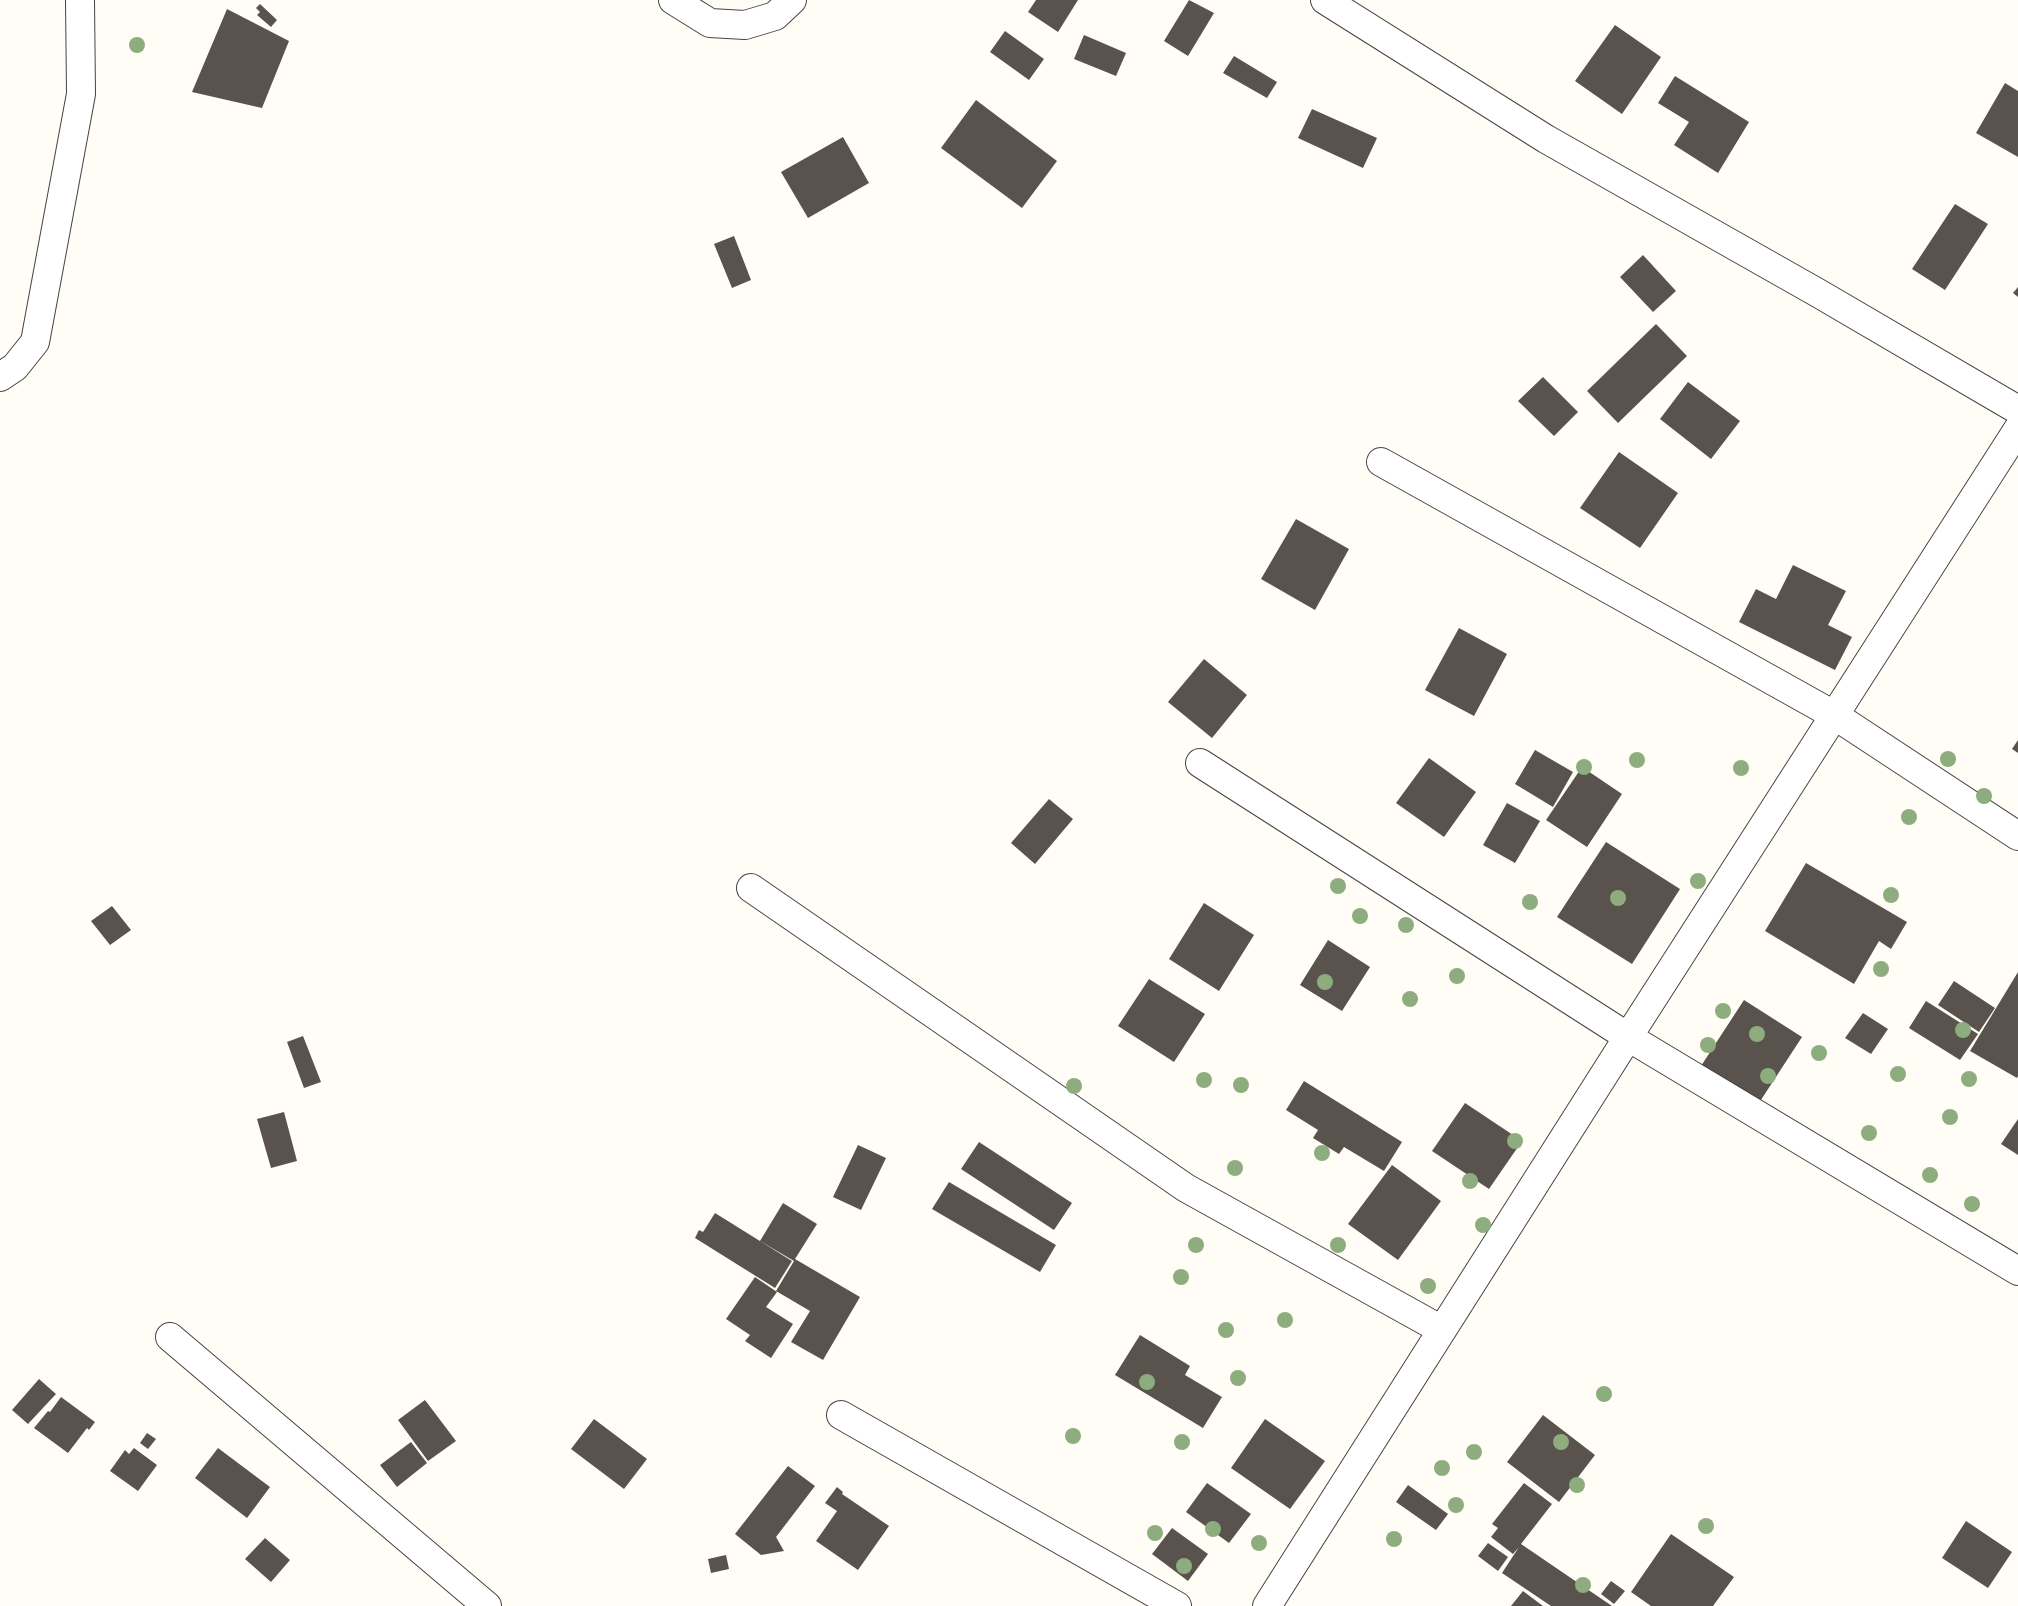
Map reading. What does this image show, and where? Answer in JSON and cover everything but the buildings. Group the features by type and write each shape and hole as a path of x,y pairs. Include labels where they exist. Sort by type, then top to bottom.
{"street":[{"path":"0,377 15,367 35,342 81,94 80,0"},
{"path":"673,0 710,23 745,25 775,16 792,0"},
{"path":"1325,0 1546,139 1827,298 2018,410"},
{"path":"1267,1606 1628,1037 2018,429"},
{"path":"1381,462 1834,715 2018,836"},
{"path":"1200,763 1628,1037 2018,1271"},
{"path":"751,888 1186,1188 1442,1330"},
{"path":"170,1337 486,1606"},
{"path":"840,1415 1177,1606"}]}
